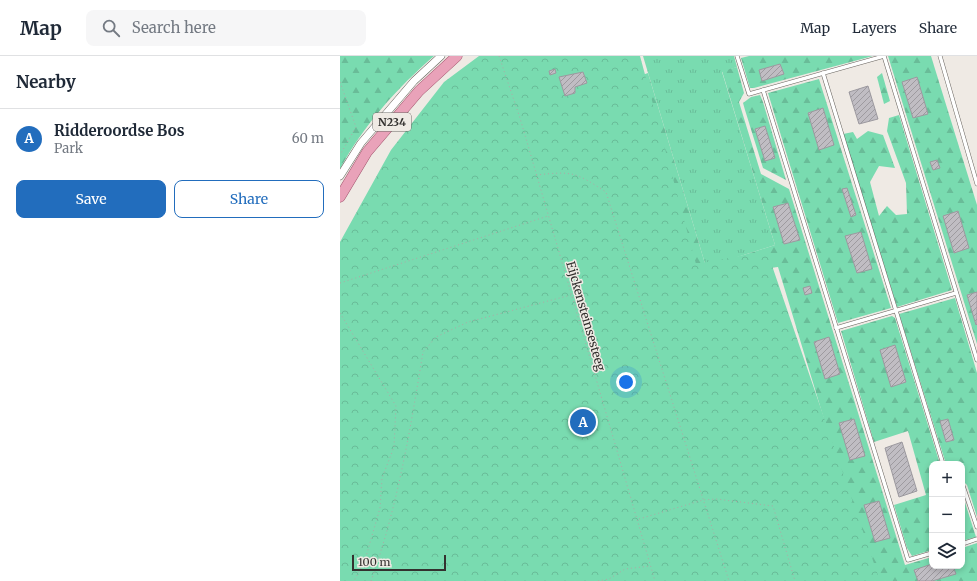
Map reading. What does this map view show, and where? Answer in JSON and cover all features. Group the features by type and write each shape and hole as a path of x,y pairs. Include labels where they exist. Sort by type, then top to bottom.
{"main road":[{"name":"N234","path":"340,197 367,152 419,90 457,56"}],"street":[{"path":"340,176 361,143 414,81 441,56"}],"lane":[{"path":"738,56 749,94 884,56 977,360"},
{"path":"940,56 977,184"},
{"path":"823,73 942,461"},
{"path":"763,90 908,560 929,554"},
{"path":"836,328 956,293"},
{"path":"965,492 977,527"},
{"path":"965,543 977,539"}],"path":[{"name":"Eijckensteinsesteeg","path":"499,56 572,295 655,581"},
{"path":"340,82 356,127 340,155"},
{"path":"536,175 562,172 579,175 606,192 729,581"},
{"path":"340,283 548,216"},
{"path":"371,581 384,544 402,477 423,352 436,336 468,322 572,295"},
{"path":"340,313 396,406 394,447 382,478 380,508 365,560 354,581"},
{"path":"638,520 703,500 716,499 773,506 795,581"},
{"path":"598,581 609,579 625,569 651,565"}],"green space":[{"path":"340,56 434,56 394,94 382,108 359,138 340,169"},
{"path":"479,56 640,56 696,264 767,251 880,581 340,581 340,242 391,150 444,82"},
{"path":"643,56 734,56 737,67 722,72 775,245 706,267"},
{"path":"749,56 873,56 750,88 741,58"},
{"path":"888,56 931,56 977,205 977,344"},
{"path":"737,67 744,93 739,102 761,174 789,189 905,565 929,558 929,569 965,569 965,547 977,543 977,581 873,581 778,267 654,283 593,92 648,73 706,267 775,245 722,71"},
{"path":"882,73 890,101 884,104 877,77"},
{"path":"819,79 891,308 838,323 768,93"},
{"path":"760,95 786,180 763,168 745,110 743,103 751,97"},
{"path":"899,115 952,290 897,307 843,134 853,132 857,139 868,131 883,135 895,168 879,166 870,182 879,216 887,206 896,215 907,214 906,183 887,131 889,118"},
{"path":"955,298 977,373 977,517 967,485 965,483 965,461 945,461 899,314"},
{"path":"892,316 895,318 939,461 929,461 929,551 912,556 907,548 894,505 926,495 908,431 874,442 841,331"},
{"path":"965,502 976,537 965,540"}],"building":[{"path":"780,64 784,74 762,81 759,70"},
{"path":"555,69 556,73 550,75 549,71"},
{"path":"583,72 587,83 575,87 575,93 565,96 559,77"},
{"path":"917,77 928,114 913,118 902,82"},
{"path":"868,86 878,119 859,124 849,92"},
{"path":"823,108 834,145 819,150 808,113"},
{"path":"765,126 775,158 765,161 755,129"},
{"path":"937,160 940,168 933,170 930,162"},
{"path":"847,188 856,215 851,217 842,189"},
{"path":"788,203 800,240 784,244 773,207"},
{"path":"958,211 969,248 954,253 943,216"},
{"path":"861,232 872,269 857,273 845,236"},
{"path":"810,286 812,293 805,295 803,288"},
{"path":"977,292 977,324 976,325 967,295"},
{"path":"829,337 840,374 825,379 814,342"},
{"path":"895,345 906,382 891,387 880,350"},
{"path":"854,419 865,456 850,460 839,423"},
{"path":"948,419 954,440 946,442 940,421"},
{"path":"902,442 917,491 899,497 885,448"},
{"path":"879,501 890,538 875,542 864,505"},
{"path":"929,565 929,569 954,569 956,574 932,581 918,581 914,570"}],"place":[{"name":"Ridderoordse Bos","path":"583,422"}]}
